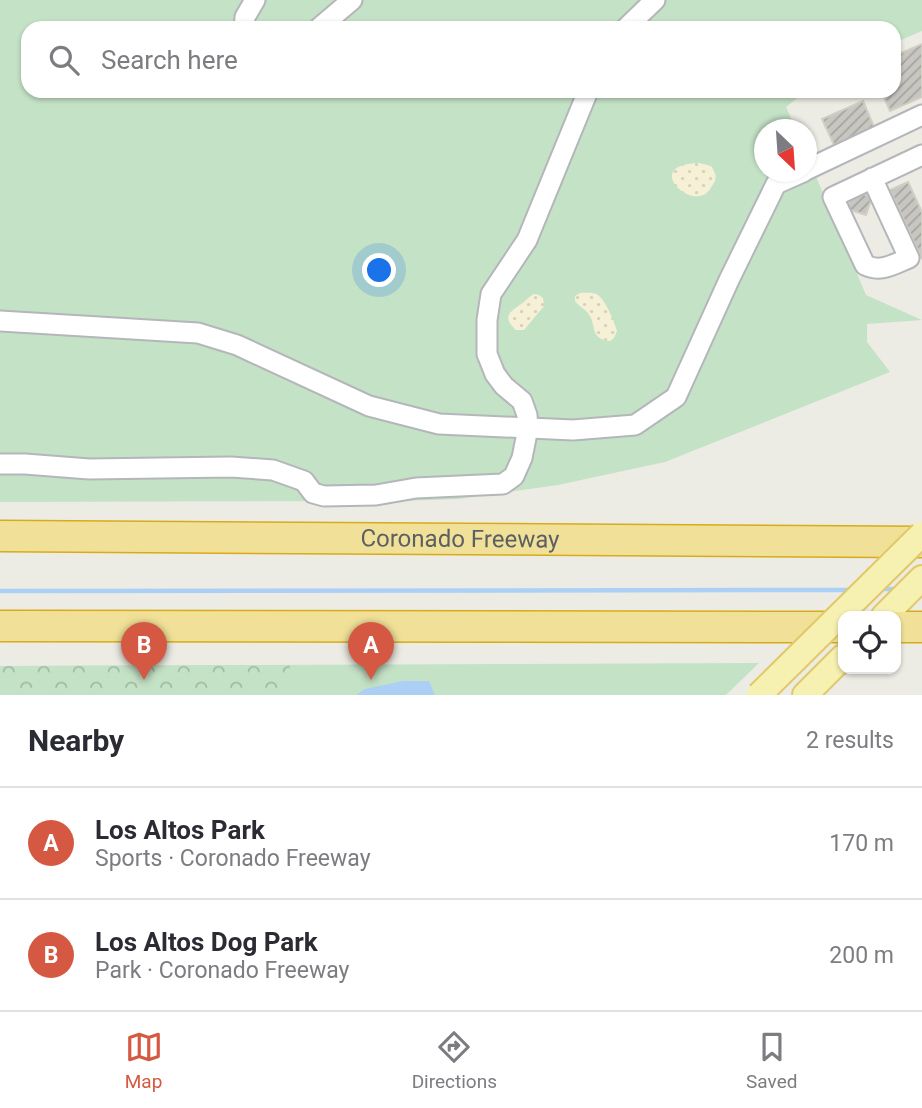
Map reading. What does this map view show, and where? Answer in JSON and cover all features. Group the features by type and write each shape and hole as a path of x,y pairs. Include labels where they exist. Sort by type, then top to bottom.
{"highway":[{"name":"Coronado Freeway","path":"0,536 922,542"},
{"path":"0,626 838,627"},
{"path":"901,627 922,627"}],"main road":[{"path":"760,695 922,534"},
{"path":"889,611 922,578"},
{"path":"805,695 838,662"}],"lane":[{"path":"245,21 255,0"},
{"path":"327,21 352,0"},
{"path":"633,21 655,0"},
{"path":"0,464 89,469 231,467 273,470 304,481 313,493 324,496 376,495 416,488 503,484 514,476 522,458 528,428 522,401 504,386 495,374 487,354 487,320 491,294 527,240 585,98"},
{"path":"817,165 922,115"},
{"path":"872,178 909,258 887,268 873,269 865,265 833,197 872,178 922,155"},
{"path":"0,321 198,333 237,345 369,406 439,424 573,430 635,425 676,397 729,280 776,184 780,182"}],"green space":[{"path":"0,0 922,0 922,31 901,40 901,21 21,21 21,98 797,98 786,107 791,119 754,119 754,182 817,182 817,179 866,295 922,320 867,324 867,342 890,372 665,462 558,485 459,499 0,502"},
{"path":"759,663 726,695 0,695 0,666"},
{"path":"290,665 288,695 0,695 0,666"}],"sand":[{"path":"699,163 711,166 716,178 706,194 692,196 678,188 672,175 675,169 684,165"},
{"path":"580,293 596,294 604,302 617,331 610,341 603,340 596,334 587,312 575,301 575,296"},
{"path":"534,294 543,298 544,306 524,330 516,330 508,317 515,308"}],"water":[{"path":"403,681 429,681 435,695 356,695 365,689"}],"building":[{"path":"922,44 922,97 890,111 884,98 901,98 901,53"},
{"path":"863,101 875,129 835,147 822,119"},
{"path":"908,182 922,212 922,259 890,190"},
{"path":"854,191 872,197 866,215 847,209"}],"waterway":[{"path":"879,589 899,589"},
{"path":"0,591 853,590"}],"place":[{"name":"Los Altos Dog Park","path":"144,680"},
{"name":"Los Altos Park","path":"371,680"}]}
